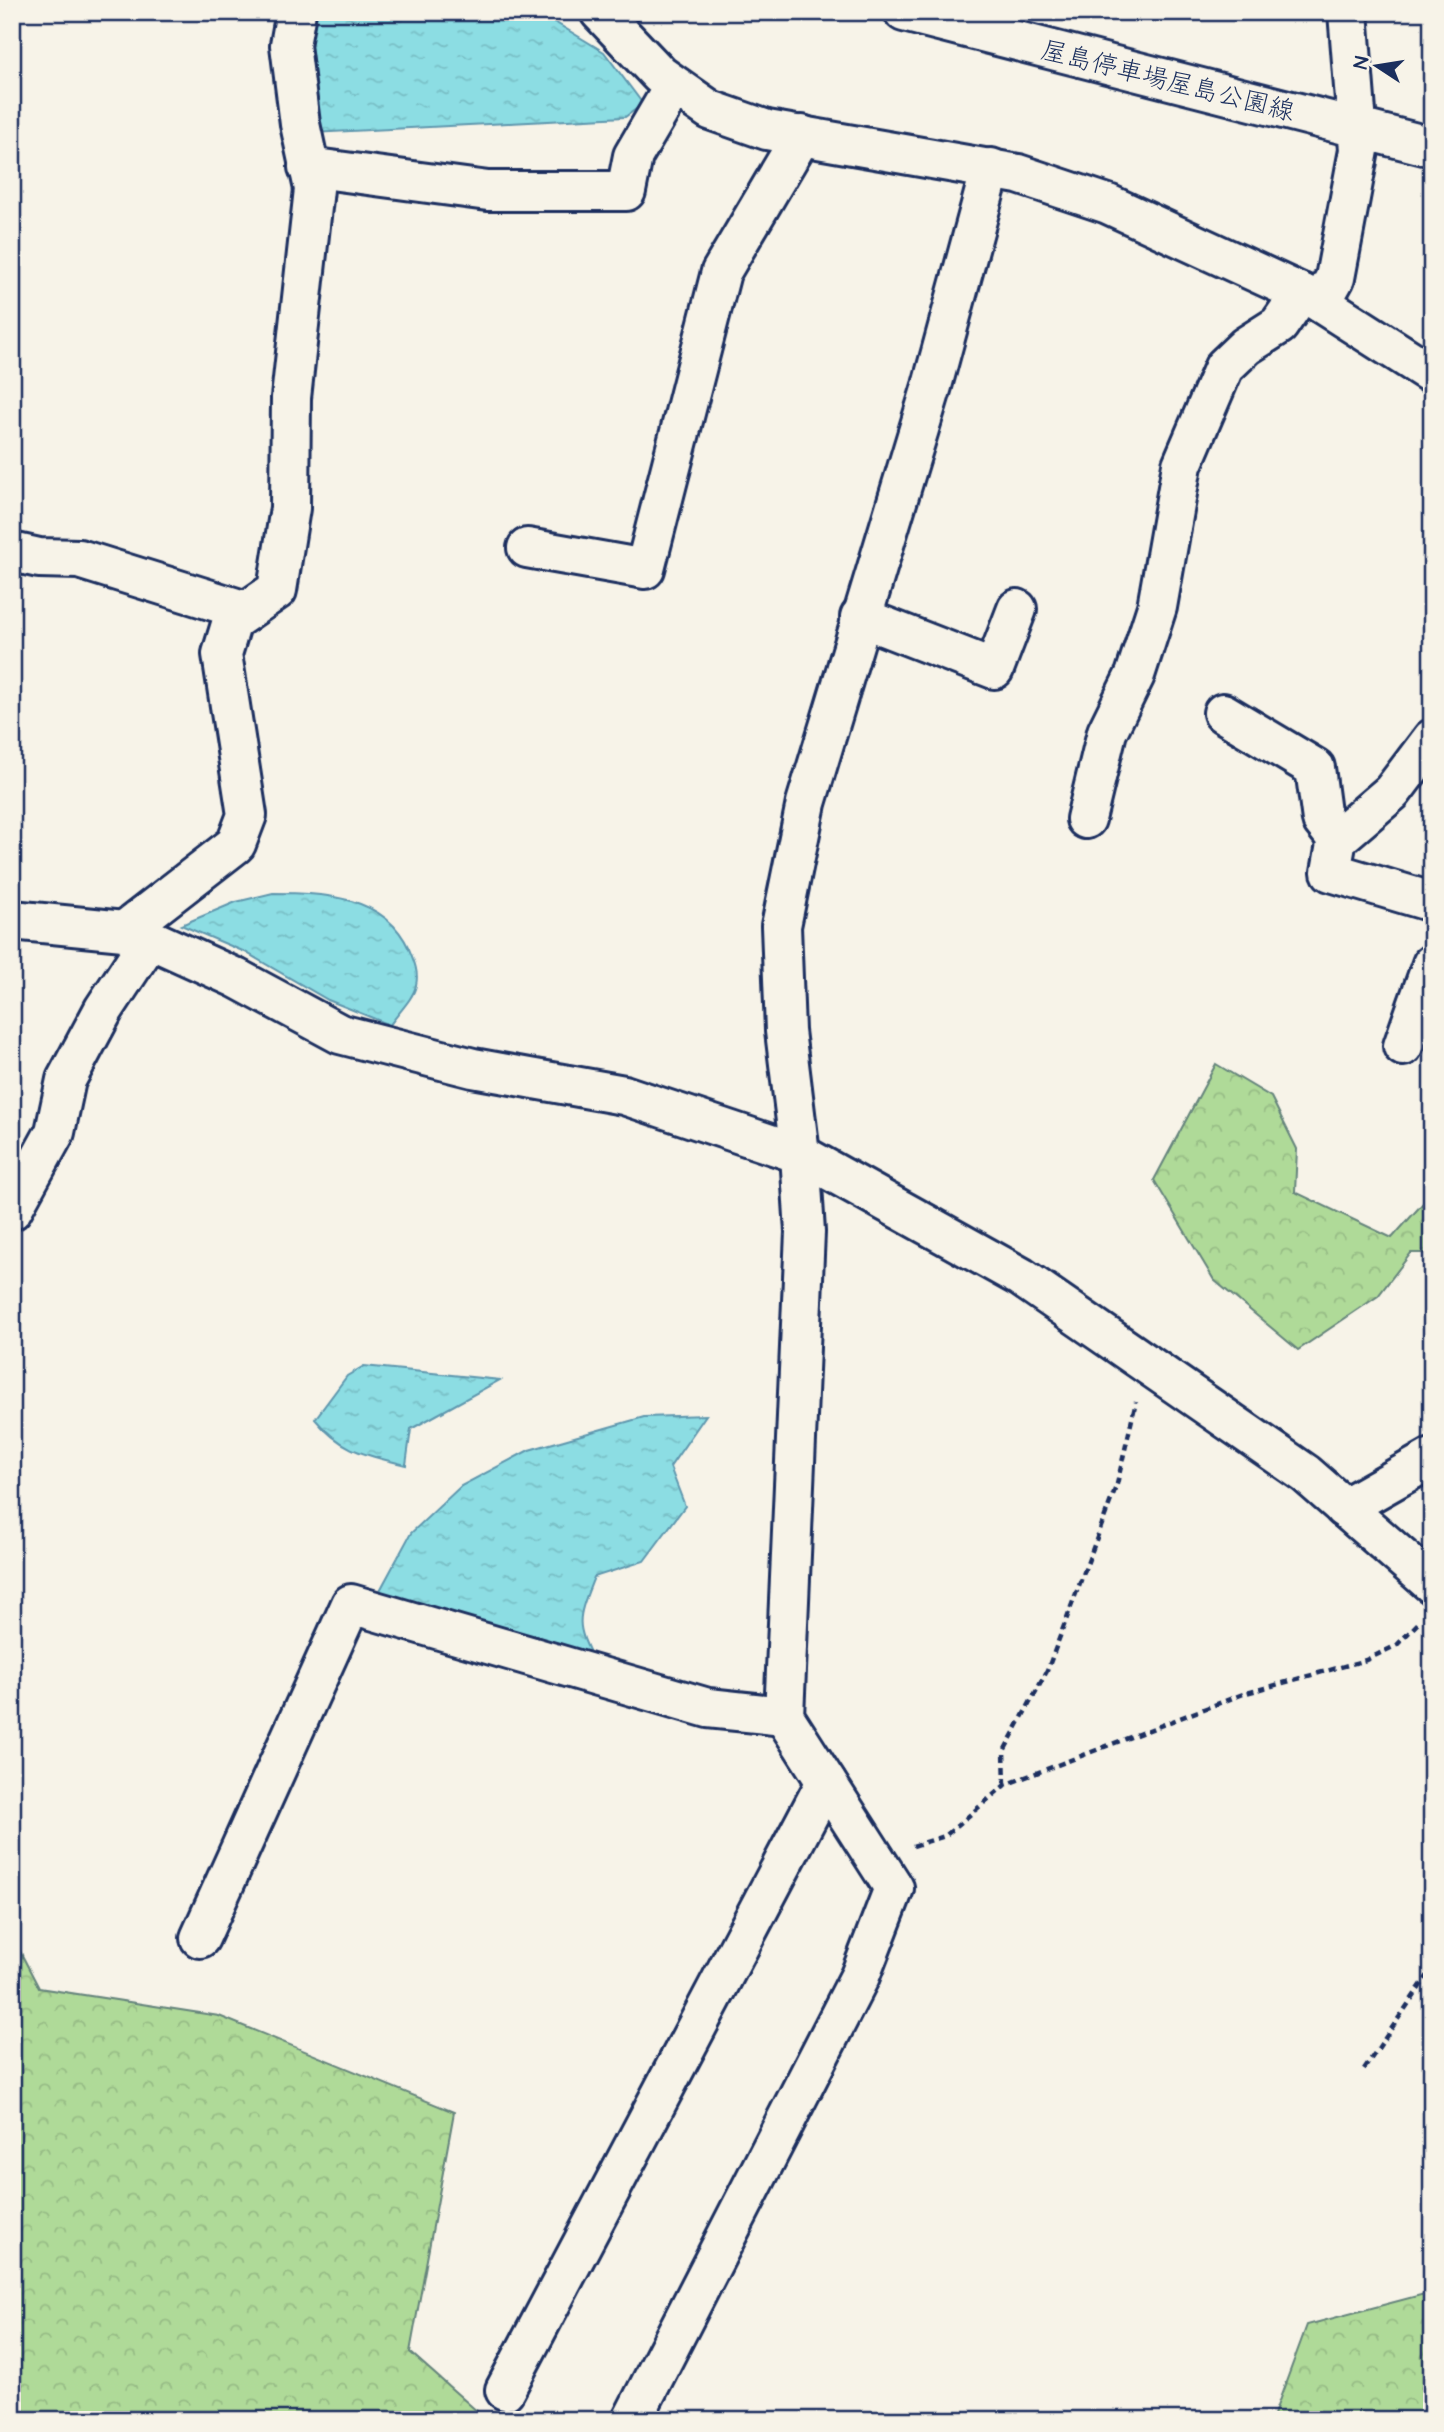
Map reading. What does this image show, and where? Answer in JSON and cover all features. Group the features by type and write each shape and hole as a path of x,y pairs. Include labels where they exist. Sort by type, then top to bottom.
{"street":[{"path":"12,1210 55,1132 66,1080 104,1009 137,935 236,844 247,815 222,654 232,621 277,590 289,508 292,398 314,189 308,167 290,45 296,12"},
{"path":"600,12 674,86 710,110 738,121 802,135 1018,174 1108,204 1311,298 1432,374"},
{"name":"屋島停車場屋島公園線","path":"904,12 1432,147"},
{"path":"1086,820 1107,732 1135,675 1157,607 1182,465 1224,367 1246,346 1279,325 1335,278 1359,150 1348,12"},
{"path":"308,167 488,191 626,191 633,156 674,86"},
{"path":"527,548 645,569 721,272 802,135"},
{"path":"632,2420 860,1976 894,1888 784,1716 805,1231 800,1154 785,1031 781,926 806,803 860,617 932,386 991,168"},
{"path":"12,552 39,558 79,559 246,611"},
{"path":"860,617 994,669 1017,609"},
{"path":"1223,713 1315,768 1322,820 1337,839"},
{"path":"1432,740 1392,792 1337,839 1331,872 1432,902"},
{"path":"12,920 137,935 236,978 340,1034 473,1068 624,1095 800,1154 1021,1277 1306,1474 1344,1508 1427,1601"},
{"path":"1403,1046 1432,964"},
{"path":"1344,1508 1432,1458"},
{"path":"200,1938 351,1604 708,1708 784,1716"},
{"path":"505,2390 826,1782"}],"path":[{"path":"1005,1785 1004,1751 1046,1671 1117,1484 1145,1363"},
{"path":"876,1858 945,1836 1005,1785 1243,1694 1366,1660 1397,1645 1427,1601"},
{"path":"1364,2069 1432,1969"}],"green space":[{"path":"1216,1064 1271,1097 1297,1149 1295,1192 1392,1238 1432,1193 1432,1253 1411,1253 1378,1296 1298,1350 1214,1280 1154,1180"},
{"path":"12,1936 39,1988 219,2016 454,2112 410,2352 487,2420 12,2420"},
{"path":"1432,2292 1432,2420 1272,2420 1307,2325"}],"water":[{"path":"306,12 538,12 604,52 643,104 625,117 312,133"},
{"path":"273,893 332,896 351,901 385,917 398,931 413,958 417,980 412,995 390,1025 328,1000 245,952 181,925 236,902"},
{"path":"364,1366 500,1380 411,1429 406,1465 356,1451 335,1439 315,1419 347,1376"},
{"path":"706,1415 670,1467 685,1506 644,1561 594,1577 584,1602 581,1629 595,1662 377,1596 411,1533 461,1486 529,1450 644,1417"}]}
